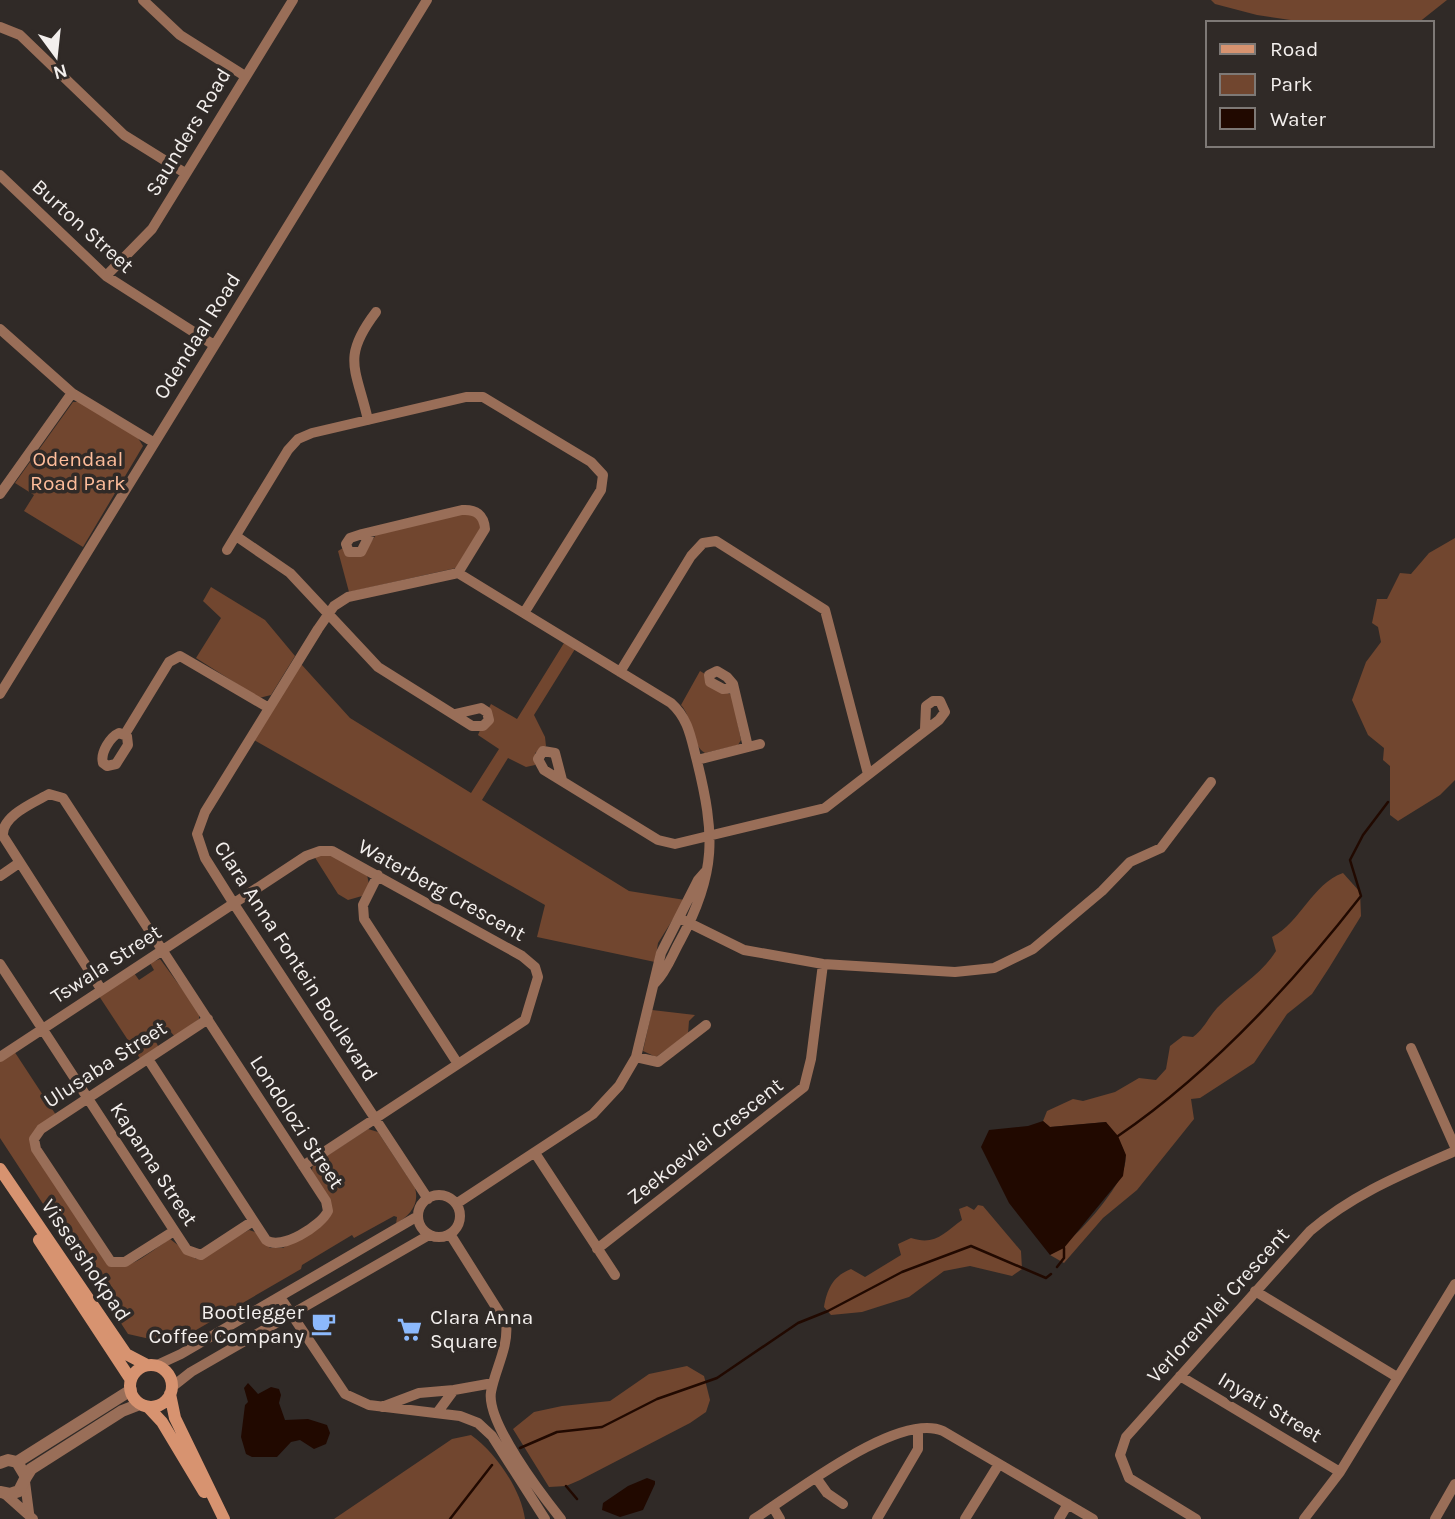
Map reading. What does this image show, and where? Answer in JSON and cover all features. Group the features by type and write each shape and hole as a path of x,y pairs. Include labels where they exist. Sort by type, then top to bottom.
{"main road":[{"name":"Vissershokpad","path":"0,1169 126,1354 151,1365"},
{"name":"Vissershokpad","path":"0,1182 131,1385"},
{"path":"151,1365 169,1375 176,1418 222,1519 162,1422 144,1405 131,1385 139,1369 151,1365"},
{"path":"144,1405 161,1404 171,1391"}],"street":[{"path":"143,0 180,36 245,76"},
{"name":"Saunders Road","path":"106,276 152,229 293,0"},
{"name":"Odendaal Road","path":"0,694 427,0"},
{"path":"0,27 20,34 124,135 185,173"},
{"name":"Burton Street","path":"0,175 106,276 214,345"},
{"path":"368,420 353,352 359,335 376,312"},
{"path":"0,329 72,393 153,442"},
{"path":"2,487 72,393"},
{"path":"227,550 294,442 312,433 466,397 483,397 599,469 604,480 601,490 524,612"},
{"path":"371,532 462,510 473,510 482,517 485,529 458,573 620,672 682,714 696,760 711,835 704,891 690,924 655,983"},
{"path":"236,536 280,564 378,667 455,714"},
{"path":"620,672 691,556 703,543 716,541 825,610 868,774"},
{"name":"Clara Anna Fontein Boulevard","path":"428,1199 234,904 205,858 197,834 205,812 328,612 338,602 354,595 458,573"},
{"path":"125,734 169,662 177,657 186,657 269,708"},
{"path":"734,688 748,747"},
{"path":"562,780 658,840 675,844 820,810 925,729"},
{"path":"696,760 760,744"},
{"path":"678,918 744,950 823,964 955,971 994,968 1033,949 1102,891 1130,862 1161,848 1211,782"},
{"name":"Londolozi Street","path":"19,863 4,839 4,825 46,795 59,794 327,1204 324,1218 279,1245 266,1240 148,1059"},
{"name":"Waterberg Crescent","path":"234,904 320,851 340,854 522,956 535,967 536,986 525,1020 303,1166"},
{"path":"0,876 19,863 101,989"},
{"path":"456,1204 578,1125 608,1101 636,1056 661,953 705,872"},
{"path":"378,875 363,905 364,919 458,1064"},
{"name":"Tswala Street","path":"0,1057 234,904"},
{"name":"Kapama Street","path":"0,964 189,1252 201,1255 253,1221"},
{"name":"Zeekoevlei Crescent","path":"597,1249 804,1087 810,1065 823,964"},
{"name":"Ulusaba Street","path":"174,1231 125,1262 117,1264 109,1260 34,1142 41,1129 208,1019"},
{"path":"636,1056 653,1062 661,1060 706,1025"},
{"name":"Verlorenvlei Crescent","path":"1196,1519 1129,1478 1120,1455 1126,1437 1310,1231 1342,1205 1455,1149 1411,1048"},
{"path":"535,1153 615,1275"},
{"path":"443,1196 456,1204 459,1223 450,1234 440,1237 429,1235 421,1227 418,1216 421,1206 428,1199 443,1196"},
{"path":"151,1365 172,1359 418,1216"},
{"path":"450,1234 506,1323 506,1339 490,1403 495,1420 561,1519"},
{"path":"171,1391 191,1372 429,1235"},
{"path":"1304,1519 1340,1472 1455,1284"},
{"path":"1255,1291 1397,1377"},
{"path":"280,1297 340,1389 357,1401 382,1407 460,1416 483,1426 545,1519"},
{"name":"Inyati Street","path":"1181,1376 1340,1472"},
{"path":"382,1407 419,1393 493,1383"},
{"path":"31,1516 25,1479 6,1460 78,1427 131,1385"},
{"path":"436,1413 454,1390"},
{"path":"2,1493 19,1491 31,1469 122,1411 144,1405"},
{"path":"754,1519 887,1435 934,1427 1094,1519"},
{"path":"877,1519 918,1449 918,1429"},
{"path":"965,1519 999,1464"},
{"path":"817,1479 827,1493 843,1504"},
{"path":"1435,1519 1455,1483"},
{"path":"2,1493 31,1516"},
{"path":"1059,1519 1068,1504"},
{"path":"773,1507 780,1519"}],"green space":[{"path":"1211,0 1447,0 1421,21 1298,21 1257,15 1215,4"},
{"name":"Odendaal Road Park","path":"73,402 80,402 138,438 143,446 83,547 24,511 34,495 15,483"},
{"path":"466,513 477,517 481,528 456,568 349,592 338,551 343,548 349,556 360,557 376,535"},
{"path":"1455,538 1455,780 1440,795 1398,821 1390,815 1390,766 1383,760 1384,748 1368,735 1352,700 1366,662 1381,642 1378,627 1372,623 1377,599 1387,599 1400,573 1411,574 1429,553"},
{"path":"211,587 265,620 295,656 271,695 259,698 196,658 221,618 203,601"},
{"path":"564,643 575,649 534,715 545,737 546,746 535,753 535,765 526,767 508,758 482,800 629,891 685,900 658,943 655,962 537,937 545,905 254,740 301,664 350,718 471,793 499,749 478,735 491,704 517,719"},
{"path":"700,671 705,674 707,684 732,695 741,740 738,745 705,753 697,744 681,705"},
{"path":"333,855 367,875 369,884 362,896 348,900 338,894 314,856"},
{"path":"1343,873 1360,892 1361,916 1312,994 1287,1014 1254,1063 1200,1098 1191,1099 1194,1119 1137,1190 1103,1218 1064,1263 1050,1255 1071,1239 1110,1195 1125,1166 1125,1155 1106,1122 1050,1127 1043,1121 1047,1111 1073,1099 1083,1101 1115,1092 1139,1078 1156,1080 1166,1069 1170,1046 1183,1036 1193,1037 1197,1034 1217,1008 1270,959 1276,951 1272,937 1291,922 1323,886"},
{"path":"160,959 199,1012 199,1019 175,1037 170,1031 155,1040 159,1048 141,1060 99,996 134,973 139,980 154,970 150,963"},
{"path":"652,1010 695,1015 689,1021 688,1034 656,1057 643,1051"},
{"path":"14,1051 56,1115 32,1134 110,1266 133,1263 170,1239 196,1259 249,1230 255,1232 270,1248 283,1248 327,1219 312,1170 313,1165 368,1129 378,1132 415,1188 415,1205 409,1214 396,1224 397,1217 394,1216 354,1238 352,1235 302,1265 301,1269 172,1344 128,1334 0,1138 0,1060"},
{"path":"978,1205 983,1206 1021,1251 1022,1269 1012,1276 970,1266 944,1271 909,1297 862,1312 831,1315 824,1307 832,1284 840,1275 851,1269 865,1277 901,1255 898,1244 911,1238 927,1240 939,1237 962,1220 959,1209 967,1206 974,1210"},
{"path":"687,1366 704,1376 710,1400 706,1412 690,1423 566,1486 549,1487 513,1429 534,1412 610,1401 649,1374"},
{"path":"471,1435 498,1461 518,1496 525,1519 334,1519 452,1439"}],"water":[{"path":"1043,1121 1050,1127 1106,1122 1118,1136 1126,1155 1123,1176 1064,1248 1050,1255 1009,1203 981,1147 989,1130 1028,1126"},
{"path":"248,1383 258,1394 271,1387 279,1389 279,1403 285,1420 308,1419 327,1425 330,1433 326,1444 314,1449 300,1440 291,1442 277,1457 252,1457 246,1454 241,1437 245,1405 248,1402 244,1388"},
{"path":"647,1478 655,1481 655,1484 643,1510 620,1517 602,1510 603,1503 628,1486"}],"waterway":[{"path":"1118,1136 1185,1085 1217,1056 1278,994 1335,929 1361,896 1350,860 1363,835 1388,802"},
{"path":"520,1448 557,1432 602,1427 657,1399 717,1378 798,1323 828,1311 902,1272 971,1246 1046,1278 1051,1274"},
{"path":"1057,1267 1064,1258 1064,1248"},
{"path":"450,1519 492,1465"},
{"path":"566,1486 577,1499"}],"place":[{"name":"Bootlegger Coffee Company","path":"324,1324"},
{"name":"Clara Anna Square","path":"410,1329"}]}
